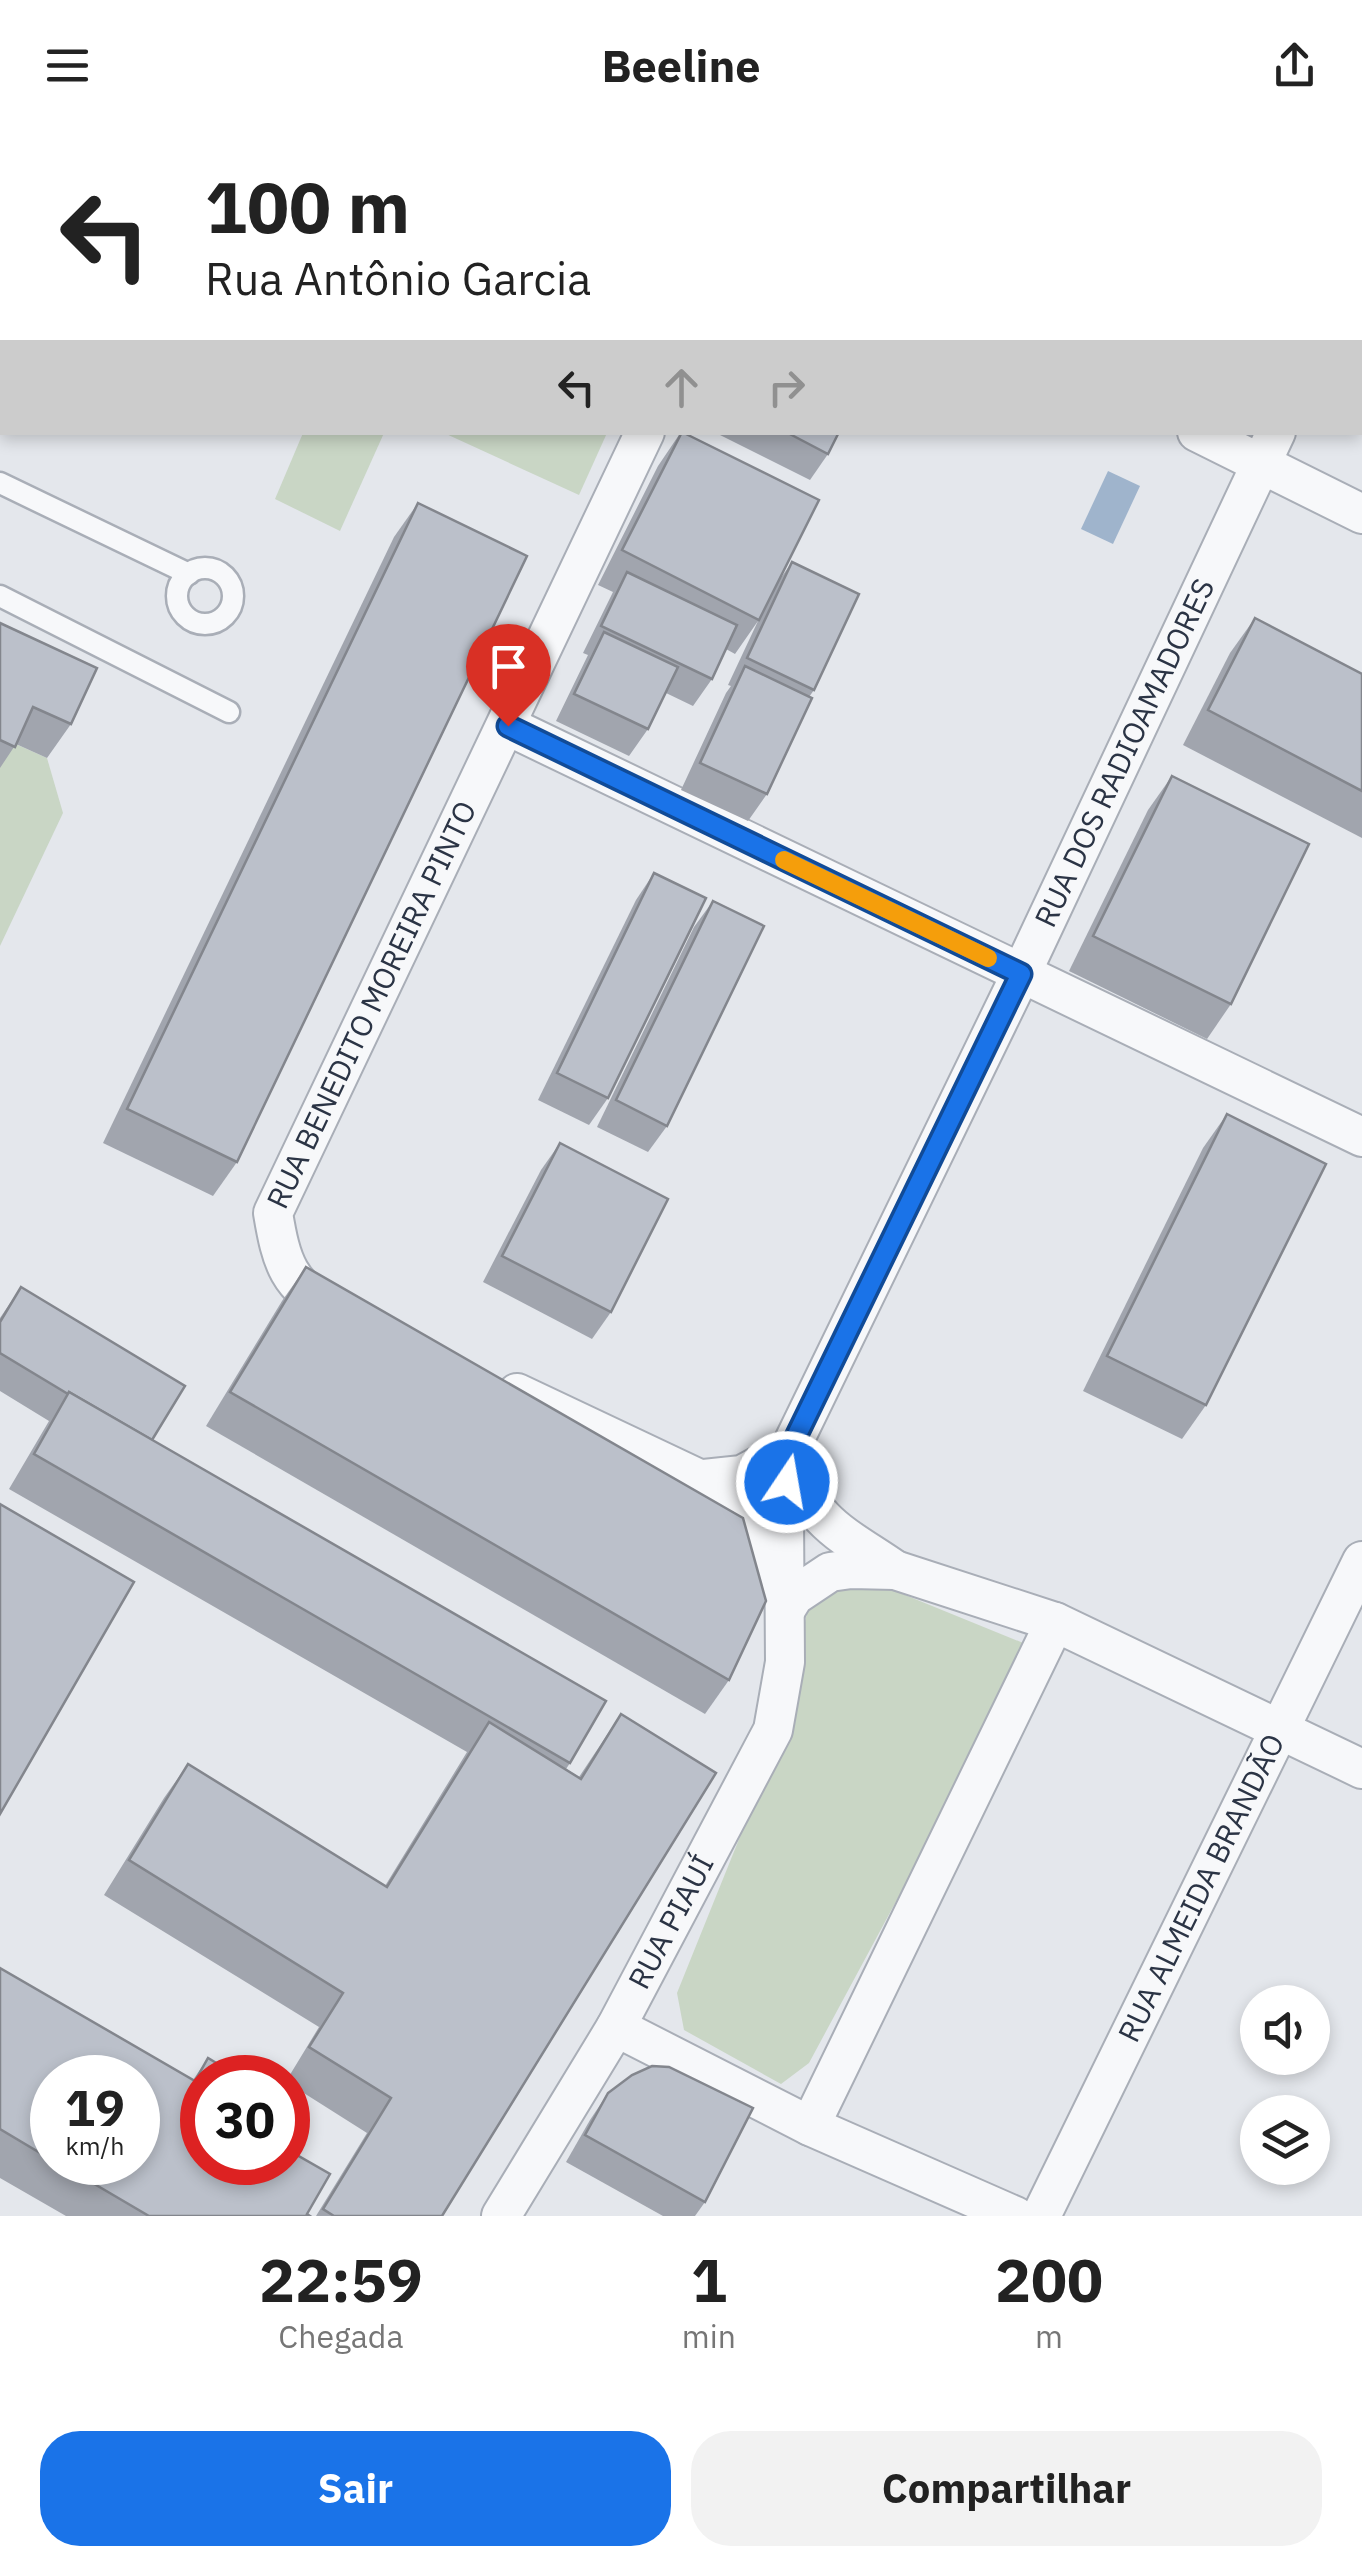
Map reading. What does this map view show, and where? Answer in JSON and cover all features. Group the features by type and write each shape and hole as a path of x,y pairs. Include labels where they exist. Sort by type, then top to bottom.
{"street":[{"name":"RUA BENEDITO MOREIRA PINTO","path":"375,1328 322,1304 294,1281 280,1256 273,1214 644,435"},
{"path":"1210,435 1269,448 1362,514"},
{"name":"RUA DOS RADIOAMADORES","path":"790,1449 1021,974 1269,448"},
{"path":"508,726 1362,1137"},
{"path":"479,1376 704,1480 748,1518 770,1559 786,1608"},
{"path":"704,1480 742,1475 790,1449 804,1498 824,1521 894,1570"},
{"name":"RUA PIAUÍ","path":"501,2216 616,2027 773,1730 785,1662 784,1516 790,1449"},
{"name":"RUA ALMEIDA BRANDÃO","path":"1041,2216 1362,1561"},
{"path":"786,1608 794,1596 830,1572 894,1570 1056,1622 1362,1768"},
{"path":"810,2126 1056,1622"},
{"path":"616,2027 810,2126 1015,2216"}],"lane":[{"path":"0,483 188,574"},
{"path":"0,596 229,712"}],"green space":[{"path":"302,435 383,435 340,531 275,499"},
{"path":"448,435 606,435 579,495"},
{"path":"9,741 47,758 63,813 0,946 0,762"},
{"path":"861,1577 1033,1647 809,2063 781,2084 684,2030 677,1993 781,1735 808,1608 829,1588"}],"water":[{"path":"1108,471 1140,486 1113,544 1081,529"}],"building":[{"path":"680,435 688,435 819,500 759,620 622,550"},
{"path":"792,435 838,435 828,454"},
{"path":"418,503 527,556 237,1162 127,1109"},
{"path":"792,562 859,594 814,690 747,658"},
{"path":"627,572 737,625 712,679 601,626"},
{"path":"1255,618 1362,674 1362,791 1208,710"},
{"path":"0,623 97,668 71,724 33,707 15,747 0,740"},
{"path":"604,632 678,667 648,729 574,694"},
{"path":"745,666 812,698 767,794 700,763"},
{"path":"1172,776 1309,844 1231,1004 1093,936"},
{"path":"654,873 706,898 608,1098 557,1073"},
{"path":"713,901 764,926 667,1126 616,1100"},
{"path":"1227,1114 1326,1164 1206,1405 1107,1356"},
{"path":"560,1143 668,1199 611,1312 502,1256"},
{"path":"306,1267 743,1518 766,1601 729,1680 230,1392"},
{"path":"21,1287 185,1386 152,1440 0,1353 0,1322"},
{"path":"69,1392 606,1701 570,1763 34,1454"},
{"path":"0,1504 134,1582 0,1814"},
{"path":"621,1714 716,1773 442,2216 334,2216 323,2209 391,2098 309,2047 343,1993 129,1860 188,1764 387,1887 489,1722 581,1779"},
{"path":"0,1968 150,2055 30,2055 30,2147 0,2129"},
{"path":"160,2061 180,2072 180,2185 310,2185 310,2163 330,2174 307,2214 310,2216 149,2216 96,2185 160,2185"},
{"path":"652,2066 669,2067 753,2108 705,2202 585,2135 608,2093"}],"slow traffic":[{"path":"784,860 988,958"}],"route":[{"path":"508,726 1021,974 790,1449 787,1482"}]}
